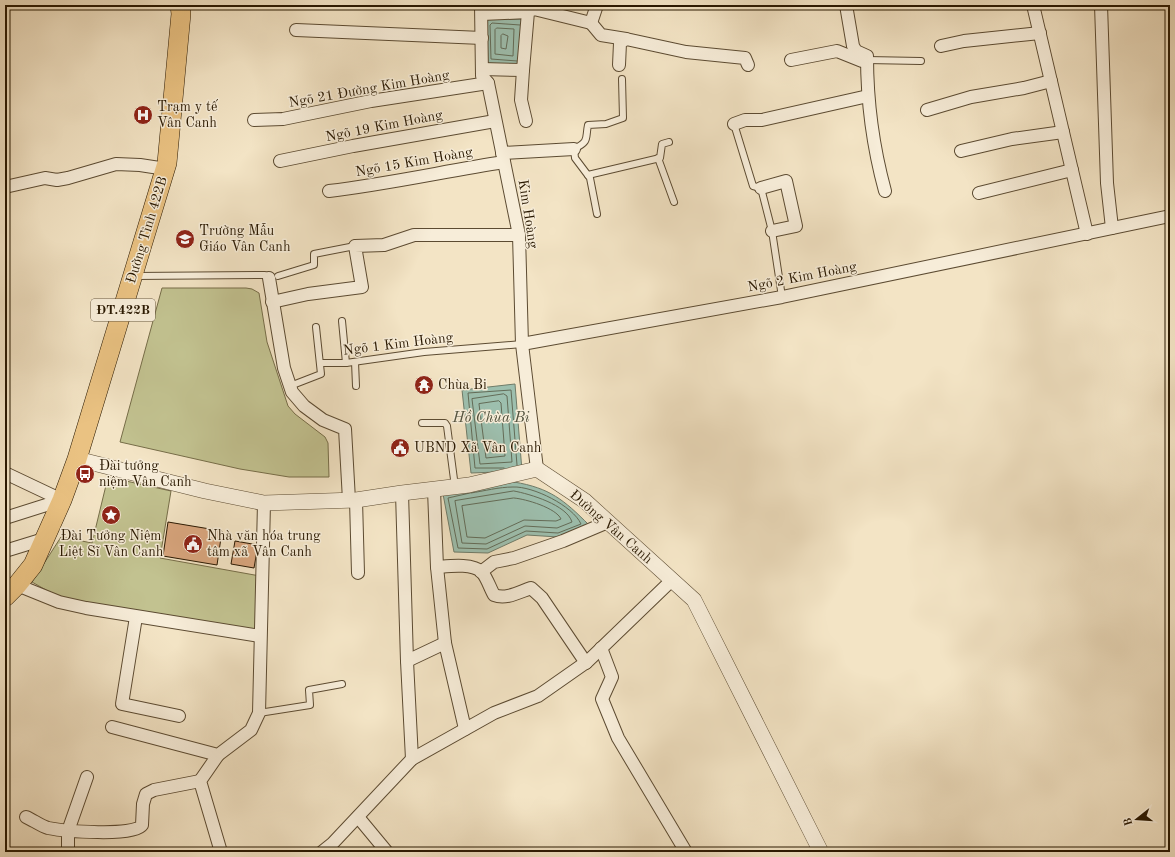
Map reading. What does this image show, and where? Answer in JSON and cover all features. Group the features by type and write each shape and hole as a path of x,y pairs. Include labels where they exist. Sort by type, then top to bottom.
{"main road":[{"name":"Đường Tỉnh 422B","path":"11,591 33,564 62,500 77,459 166,169 181,14 180,5"}],"street":[{"path":"591,23 597,5"},
{"path":"846,5 853,46 856,51 867,56 868,96 878,164 885,191"},
{"path":"1033,5 1087,234"},
{"path":"1101,5 1107,183 1112,228"},
{"path":"526,121 521,100 527,9"},
{"path":"481,10 534,9 591,23 601,35 686,52 745,58 748,65"},
{"name":"Kim Hoàng","path":"481,10 482,76 488,83 519,235 522,344 537,469"},
{"path":"296,30 482,38"},
{"path":"941,46 964,41 1040,33"},
{"path":"619,65 620,43 626,39"},
{"path":"791,60 837,51 848,54 860,61 867,60"},
{"path":"482,69 523,70"},
{"path":"927,110 970,97 1024,88 1051,81"},
{"name":"Ngõ 21 Đường Kim Hoàng","path":"254,120 283,119 371,100 488,83"},
{"path":"734,124 745,120 770,118 868,96"},
{"name":"Ngõ 19 Kim Hoàng","path":"280,161 353,146 495,121"},
{"path":"960,151 1012,139 1063,132"},
{"name":"Ngõ 15 Kim Hoàng","path":"329,191 372,186 503,158 574,149"},
{"path":"5,187 45,178 57,180 68,178 116,164 140,165 166,169"},
{"path":"979,193 1072,170"},
{"path":"761,188 786,181 796,226 772,231"},
{"name":"Ngõ 2 Kim Hoàng","path":"522,344 782,296 1170,216"},
{"path":"272,302 308,294 362,287 355,246 384,245 414,235 519,235"},
{"path":"273,277 272,302 284,368 292,392 312,412 323,420 345,429 353,500 358,573"},
{"path":"77,459 205,491 264,503 353,500 402,492 434,490 455,487 537,469"},
{"name":"Đường Vân Canh","path":"537,469 585,501 694,600 821,852"},
{"path":"5,473 62,500"},
{"path":"434,490 437,567 445,643 465,729"},
{"path":"402,492 407,661 412,759"},
{"path":"5,518 62,500"},
{"path":"26,817 47,827 68,831 107,832 138,829 142,825 143,804 146,794 154,790 200,781 218,755 251,730 259,713 264,503"},
{"path":"481,572 494,562 514,558 563,541 608,522"},
{"path":"5,551 44,539"},
{"path":"437,567 458,565 481,572 494,595 497,596 504,597 531,588 537,592 586,663"},
{"path":"322,852 332,844 412,759 494,713 538,696 586,663 672,580"},
{"path":"11,591 86,608 260,636"},
{"path":"136,617 122,704 179,716"},
{"path":"407,661 445,643"},
{"path":"601,648 612,677 602,699 618,738 686,852"},
{"path":"112,727 218,755"},
{"path":"68,852 68,831 87,777"},
{"path":"200,781 221,852"},
{"path":"358,817 387,852"}],"lane":[{"path":"867,60 920,61"},
{"path":"597,214 590,178 575,158 574,149 587,140 588,125 606,124 623,118 622,79"},
{"path":"734,124 753,186 761,188 772,231 782,296"},
{"path":"588,175 662,157 662,144 669,142"},
{"path":"658,158 674,202"},
{"path":"133,276 266,275 273,277 314,265 314,254 355,246"},
{"path":"342,321 346,363"},
{"path":"290,386 322,374 316,326"},
{"name":"Ngõ 1 Kim Hoàng","path":"321,363 346,363 424,352 522,344"},
{"path":"354,362 356,386"},
{"path":"422,423 439,422 445,423 447,426 455,487"},
{"path":"259,713 310,705 309,690 342,684"}],"green space":[{"path":"162,288 246,288 252,289 259,293 267,342 288,406 295,414 325,437 328,443 329,477 289,477 240,469 120,442"},
{"path":"108,477 171,491 160,558 260,576 257,631 60,598 32,582 61,537 92,543"}],"water":[{"path":"486,19 524,19 522,65 486,63"},
{"name":"Hồ Chùa Bi","path":"515,384 522,471 471,473 462,390"},
{"path":"514,482 537,488 556,496 589,525 558,537 527,535 488,553 454,552 443,494"}],"building":[{"name":"Nhà văn hóa trung tâm xã Vân Canh","path":"168,522 222,531 217,565 163,556"},
{"path":"235,541 258,545 254,568 231,564"}],"place":[{"name":"Trạm y tế Vân Canh","path":"143,115"},
{"name":"Trường Mẫu Giáo Vân Canh","path":"185,239"},
{"name":"Chùa Bi","path":"424,385"},
{"name":"UBND Xã Vân Canh","path":"400,448"},
{"name":"Đài tưởng niệm Vân Canh","path":"85,474"},
{"name":"Đài Tưởng Niệm Liệt Sĩ Vân Canh","path":"111,515"},
{"name":"Nhà văn hóa trung tâm xã Vân Canh","path":"193,544"}]}
